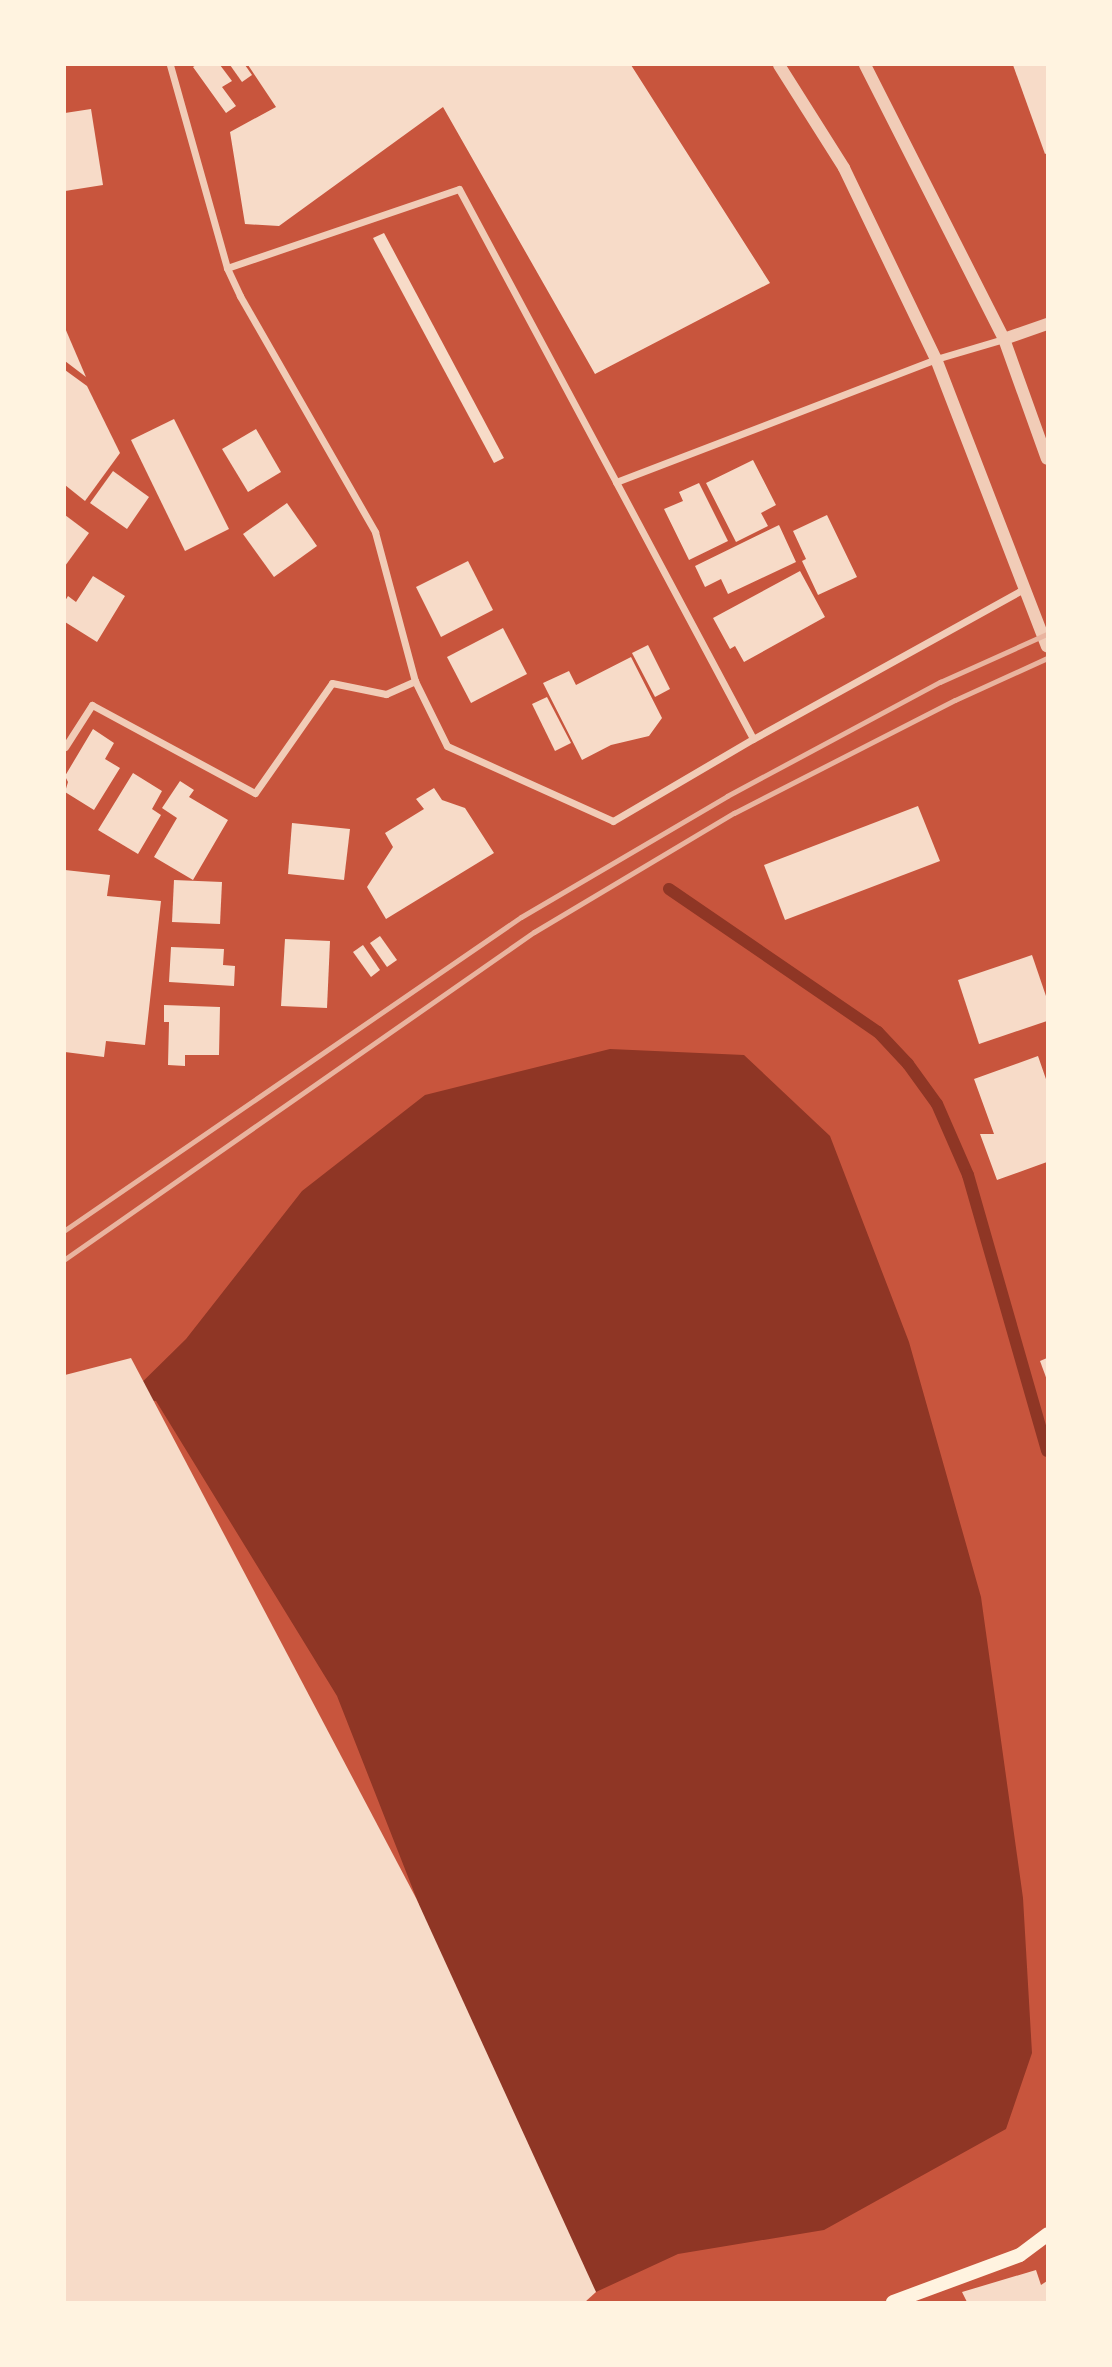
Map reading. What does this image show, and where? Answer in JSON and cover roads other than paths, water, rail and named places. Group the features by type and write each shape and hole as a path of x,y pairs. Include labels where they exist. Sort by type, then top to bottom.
{"main road":[{"path":"892,2302 1020,2255 1047,2235"}],"street":[{"path":"170,65 227,268 375,532 415,681 447,746 613,821 753,739 1026,587"},
{"path":"779,65 844,168 936,359 1047,646"},
{"path":"865,65 1004,339 1047,458"},
{"path":"227,268 459,189 753,739"},
{"path":"616,482 936,359 1047,324"},
{"path":"65,747 92,705 254,793 332,683 386,694 415,681"}],"waterway":[{"path":"669,889 878,1032 908,1064 937,1104 968,1175 1047,1451"}],"railway":[{"path":"65,1230 521,917 727,796 940,682 1047,634"},
{"path":"65,1259 534,932 734,813 955,700 1047,658"}]}
